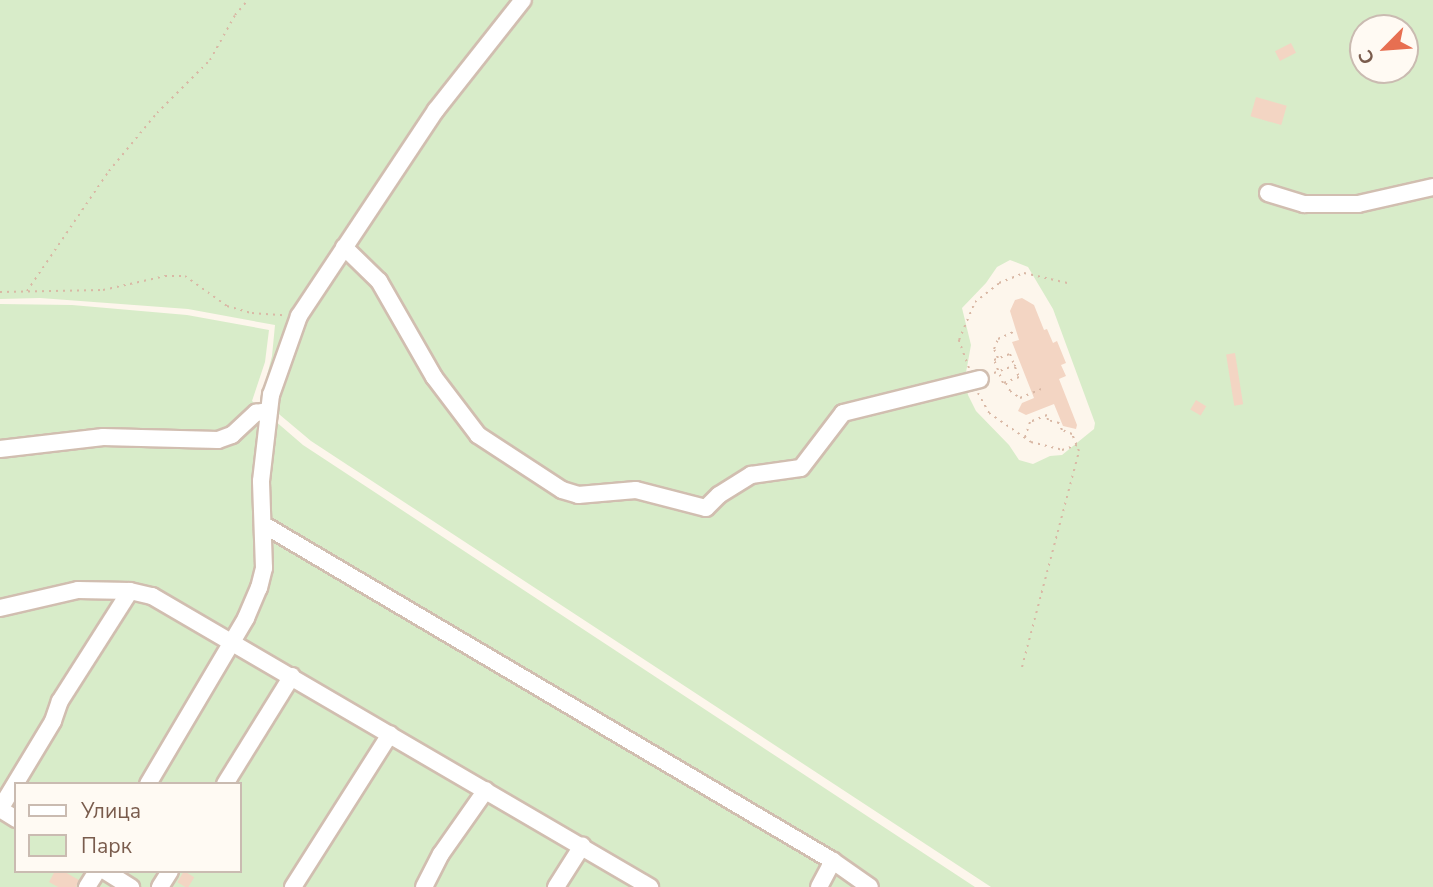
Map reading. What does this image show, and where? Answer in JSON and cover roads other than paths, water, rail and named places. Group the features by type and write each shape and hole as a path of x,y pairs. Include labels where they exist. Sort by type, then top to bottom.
{"lane":[{"path":"149,782 232,641 259,589 264,568 261,481 269,411 278,370 296,331 299,316 436,110 523,0"},
{"path":"1268,193 1304,204 1357,204 1433,187"},
{"path":"344,247 379,281 434,377 478,435 562,490 578,495 636,490 706,508 719,495 751,475 801,468 843,412 977,379"},
{"path":"0,449 103,437 218,440 232,435 256,413 269,411"},
{"path":"264,525 833,861 870,887"},
{"path":"0,608 78,590 130,591 152,596 650,887"},
{"path":"16,782 53,722 60,701 130,591"},
{"path":"226,782 292,676"},
{"path":"293,887 390,733"},
{"path":"0,809 14,786"},
{"path":"424,887 441,853 486,790"},
{"path":"556,887 582,846"},
{"path":"819,887 833,861"},
{"path":"108,873 131,887"}]}
